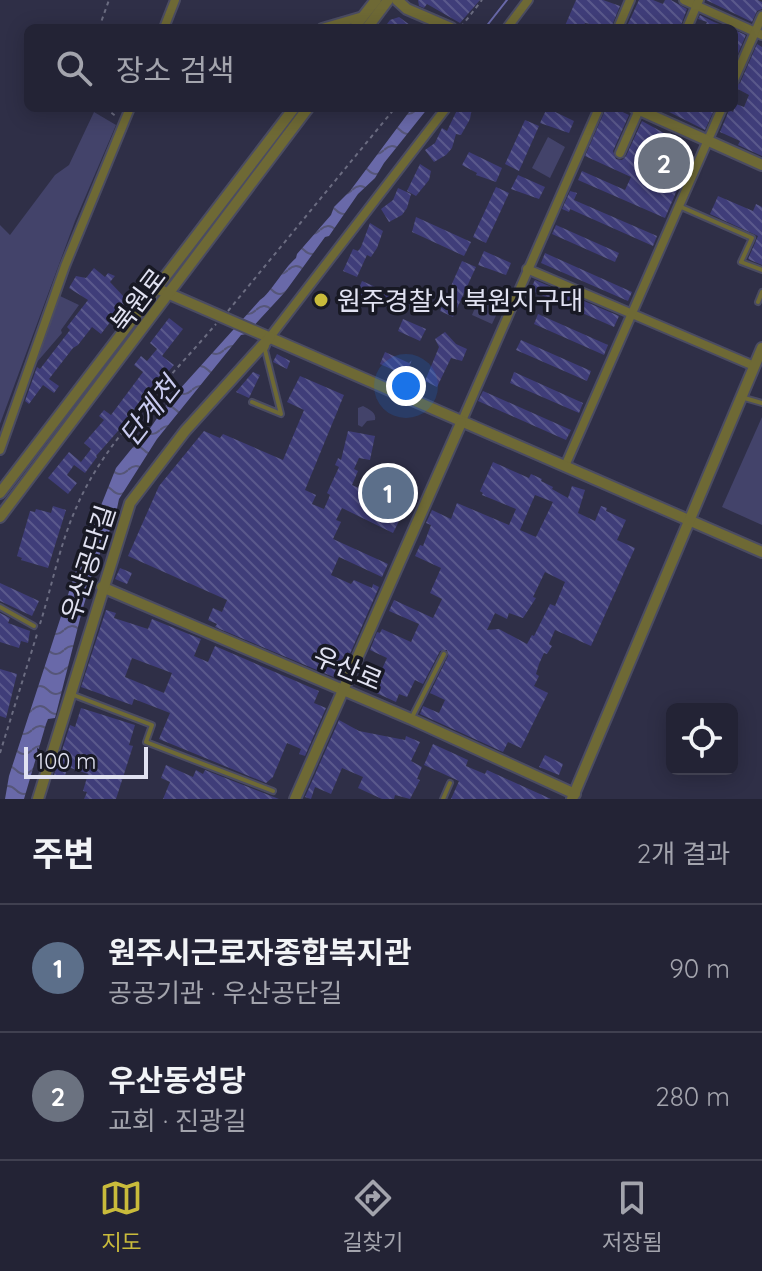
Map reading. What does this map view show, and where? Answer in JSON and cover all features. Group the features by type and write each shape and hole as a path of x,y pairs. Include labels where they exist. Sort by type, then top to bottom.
{"street":[{"path":"357,24 376,0"},
{"path":"370,24 388,0"},
{"path":"397,0 407,9 442,24"},
{"path":"510,24 528,0"},
{"path":"620,24 630,0"},
{"path":"684,0 698,3 759,33"},
{"path":"165,24 173,3"},
{"path":"689,24 698,3"},
{"path":"336,24 364,16"},
{"path":"738,72 759,33 762,16"},
{"path":"0,450 65,266 128,112"},
{"name":"북원로","path":"0,493 291,112"},
{"name":"북원로","path":"1,515 170,295 305,112"},
{"path":"265,334 443,112"},
{"path":"295,799 597,112"},
{"path":"620,153 636,112"},
{"path":"652,112 762,165"},
{"path":"565,466 720,112"},
{"path":"527,269 754,366"},
{"path":"158,289 762,552"},
{"name":"우산공단길","path":"38,799 130,503 265,334"},
{"name":"우산로","path":"102,587 411,719 574,796 762,348"}],"lane":[{"path":"679,206 752,238 741,262 762,270"},
{"path":"758,302 762,292"},
{"path":"252,402 281,414 265,350 265,334"},
{"path":"740,396 762,403"},
{"path":"0,607 34,626"},
{"path":"411,719 444,654"},
{"path":"69,693 152,725 146,742 273,791"},
{"path":"443,799 450,783"}],"path":[{"path":"100,24 109,0"},
{"path":"463,24 482,0"},
{"path":"108,112 124,121"},
{"path":"0,753 76,507 95,470 392,112"}],"shaded area":[{"path":"94,112 116,125 75,221 0,424 0,225 10,235 55,175 69,165"},
{"path":"548,137 565,147 550,178 532,168"},
{"path":"60,296 79,305 61,330 62,333 37,362"},
{"path":"480,296 501,305 492,324 472,315"},
{"path":"363,406 375,415 375,420 367,421 362,427 358,425 358,408"},
{"path":"762,417 762,525 722,507"}],"water":[{"path":"409,112 425,112 375,178 358,194 285,292 246,334 241,335 157,439 119,499 82,611 55,718 48,719 46,724 24,799 5,799 9,776 80,558 116,468 142,440 169,401 268,292"}],"building":[{"path":"418,0 480,0 460,23 427,4 424,8 419,6"},
{"path":"576,0 603,0 620,6 613,24 566,24"},
{"path":"639,0 663,4 665,0 671,0 687,9 681,24 628,24"},
{"path":"706,0 758,0 762,2 762,9 757,11 752,22"},
{"path":"700,15 719,24 706,24 698,19"},
{"path":"399,17 409,24 387,24"},
{"path":"738,32 746,35 738,54"},
{"path":"757,44 762,47 762,156 720,132 728,112 738,112 738,105 744,107 749,95 738,89"},
{"path":"456,112 471,112 461,135 456,134 452,148 434,162 425,150 435,143 442,128 447,131"},
{"path":"545,112 555,112 574,121 569,133 540,123"},
{"path":"604,112 623,112 629,115 613,151 616,159 622,160 626,156 642,121 664,133 652,161 655,162 653,168 665,173 671,160 687,167 665,218 578,180 582,171 625,190 631,177 585,156"},
{"path":"669,112 713,112 705,130"},
{"path":"525,120 539,126 519,171 505,164"},
{"path":"469,152 502,168 496,182 476,175 462,165"},
{"path":"420,164 431,171 429,180 416,196 407,191"},
{"path":"518,175 545,187 539,199 511,189"},
{"path":"496,187 509,193 486,243 473,237"},
{"path":"398,188 411,194 402,215 389,222 381,209 393,200"},
{"path":"570,191 577,193 574,200 657,236 653,246 570,209 569,212 562,209"},
{"path":"718,196 753,211 756,204 762,207 762,265 748,259 758,236 710,214"},
{"path":"416,217 471,242 464,256 412,232"},
{"path":"370,223 383,231 377,248 371,257 367,255 357,277 343,271 353,249 358,251 361,247"},
{"path":"556,225 619,253 615,262 552,234"},
{"path":"484,251 511,263 506,275 478,265"},
{"path":"545,253 632,292 628,301 541,263"},
{"path":"462,261 476,267 453,317 440,311"},
{"path":"94,268 105,277 108,273 115,276 110,282 125,298 124,304 101,334 92,327 73,348 49,379 59,386 54,393 43,385 29,404 25,401 37,367 40,369 70,330 67,327 88,300 69,288 76,276 86,278"},
{"path":"535,280 619,316 614,327 530,290"},
{"path":"362,281 407,301 401,314 357,293"},
{"path":"538,314 608,345 604,355 534,324"},
{"path":"169,318 183,329 162,356 174,365 168,372 164,370 85,473 74,465 67,475 77,483 68,494 48,478 69,452 81,462 91,449 84,443 104,420 99,416 104,410 111,415 143,372 134,365 141,356 147,361 157,349 150,343"},
{"path":"403,319 426,329 420,341 398,331"},
{"path":"445,332 456,344 467,349 462,361 451,358 437,387 425,381 439,347 435,339"},
{"path":"521,340 591,371 587,381 516,350"},
{"path":"385,352 409,363 412,360 405,375 380,364"},
{"path":"277,354 290,361 287,369 273,362"},
{"path":"253,372 260,375 249,398 236,392"},
{"path":"514,372 583,403 579,413 510,383"},
{"path":"300,376 344,395 305,490 316,495 312,504 324,509 330,495 327,493 339,467 335,465 338,458 341,460 348,431 375,436 370,460 359,458 352,485 379,497 380,494 405,509 393,533 342,508 336,520 341,522 333,539 388,564 382,577 339,557 331,575 351,584 354,580 372,588 373,584 379,587 340,677 336,678 215,627 217,624 208,620 213,608 222,612 227,600 128,556 159,486 204,431 220,438 223,434 283,460 304,410 287,402"},
{"path":"483,391 571,430 566,440 478,401"},
{"path":"493,462 529,478 531,474 542,479 568,498 572,486 585,490 578,513 595,521 601,506 607,508 606,511 626,520 617,540 635,548 591,646 555,630 549,644 552,646 539,664 536,674 539,676 534,686 548,693 521,748 508,742 503,752 420,714 423,706 439,713 445,700 430,693 448,656 447,650 440,651 423,684 415,680 407,697 399,694 396,702 372,691 387,658 370,650 377,632 380,633 382,629 411,642 419,624 389,611 394,600 433,618 442,599 430,593 441,568 415,556 420,545 423,546 431,525 426,523 432,510 451,519 457,503 509,525 516,509 482,495 480,491","holes":["535,495 553,502 536,537 520,530","545,572 565,582 555,606 550,604 527,644 499,629 487,630 495,613 507,619 509,613 523,618 536,598 533,597"]},
{"path":"53,506 66,510 48,568 21,560 17,556 30,511 35,512 36,509 51,513"},
{"path":"120,568 132,573 127,584 115,579"},
{"path":"0,583 39,601 32,616 0,601"},
{"path":"106,610 116,613 114,618 148,629 152,619 201,639 194,656 208,662 215,646 319,691 314,703 326,708 305,756 299,754 301,749 287,743 273,777 266,783 159,739 170,713 134,699 132,705 81,687","holes":["132,658 172,673 164,693 125,677"]},
{"path":"0,613 10,618 8,623 30,631 28,643 21,641 19,648 0,642"},
{"path":"0,669 17,674 6,718 0,716"},
{"path":"81,708 135,725 129,745 133,746 116,799 84,799 88,774 68,767 64,778 54,775 70,725 75,727"},
{"path":"339,720 359,731 405,740 406,736 420,742 411,761 422,767 417,779 420,780 410,799 395,795 394,799 382,799 358,788 363,777 342,768 331,794 315,787 311,799 305,797"},
{"path":"433,744 468,760 466,766 485,774 487,770 551,799 451,799 459,781 424,765"},
{"path":"545,755 563,764 559,775 539,767"},
{"path":"166,765 193,777 196,770 203,774 205,770 279,799 163,799 170,782 161,778"}],"waterway":[{"name":"단계천","path":"488,24 507,0"}],"place":[{"name":"우산동성당","path":"664,163"},
{"name":"원주경찰서 북원지구대","path":"321,300"},
{"name":"원주시근로자종합복지관","path":"388,493"}]}
